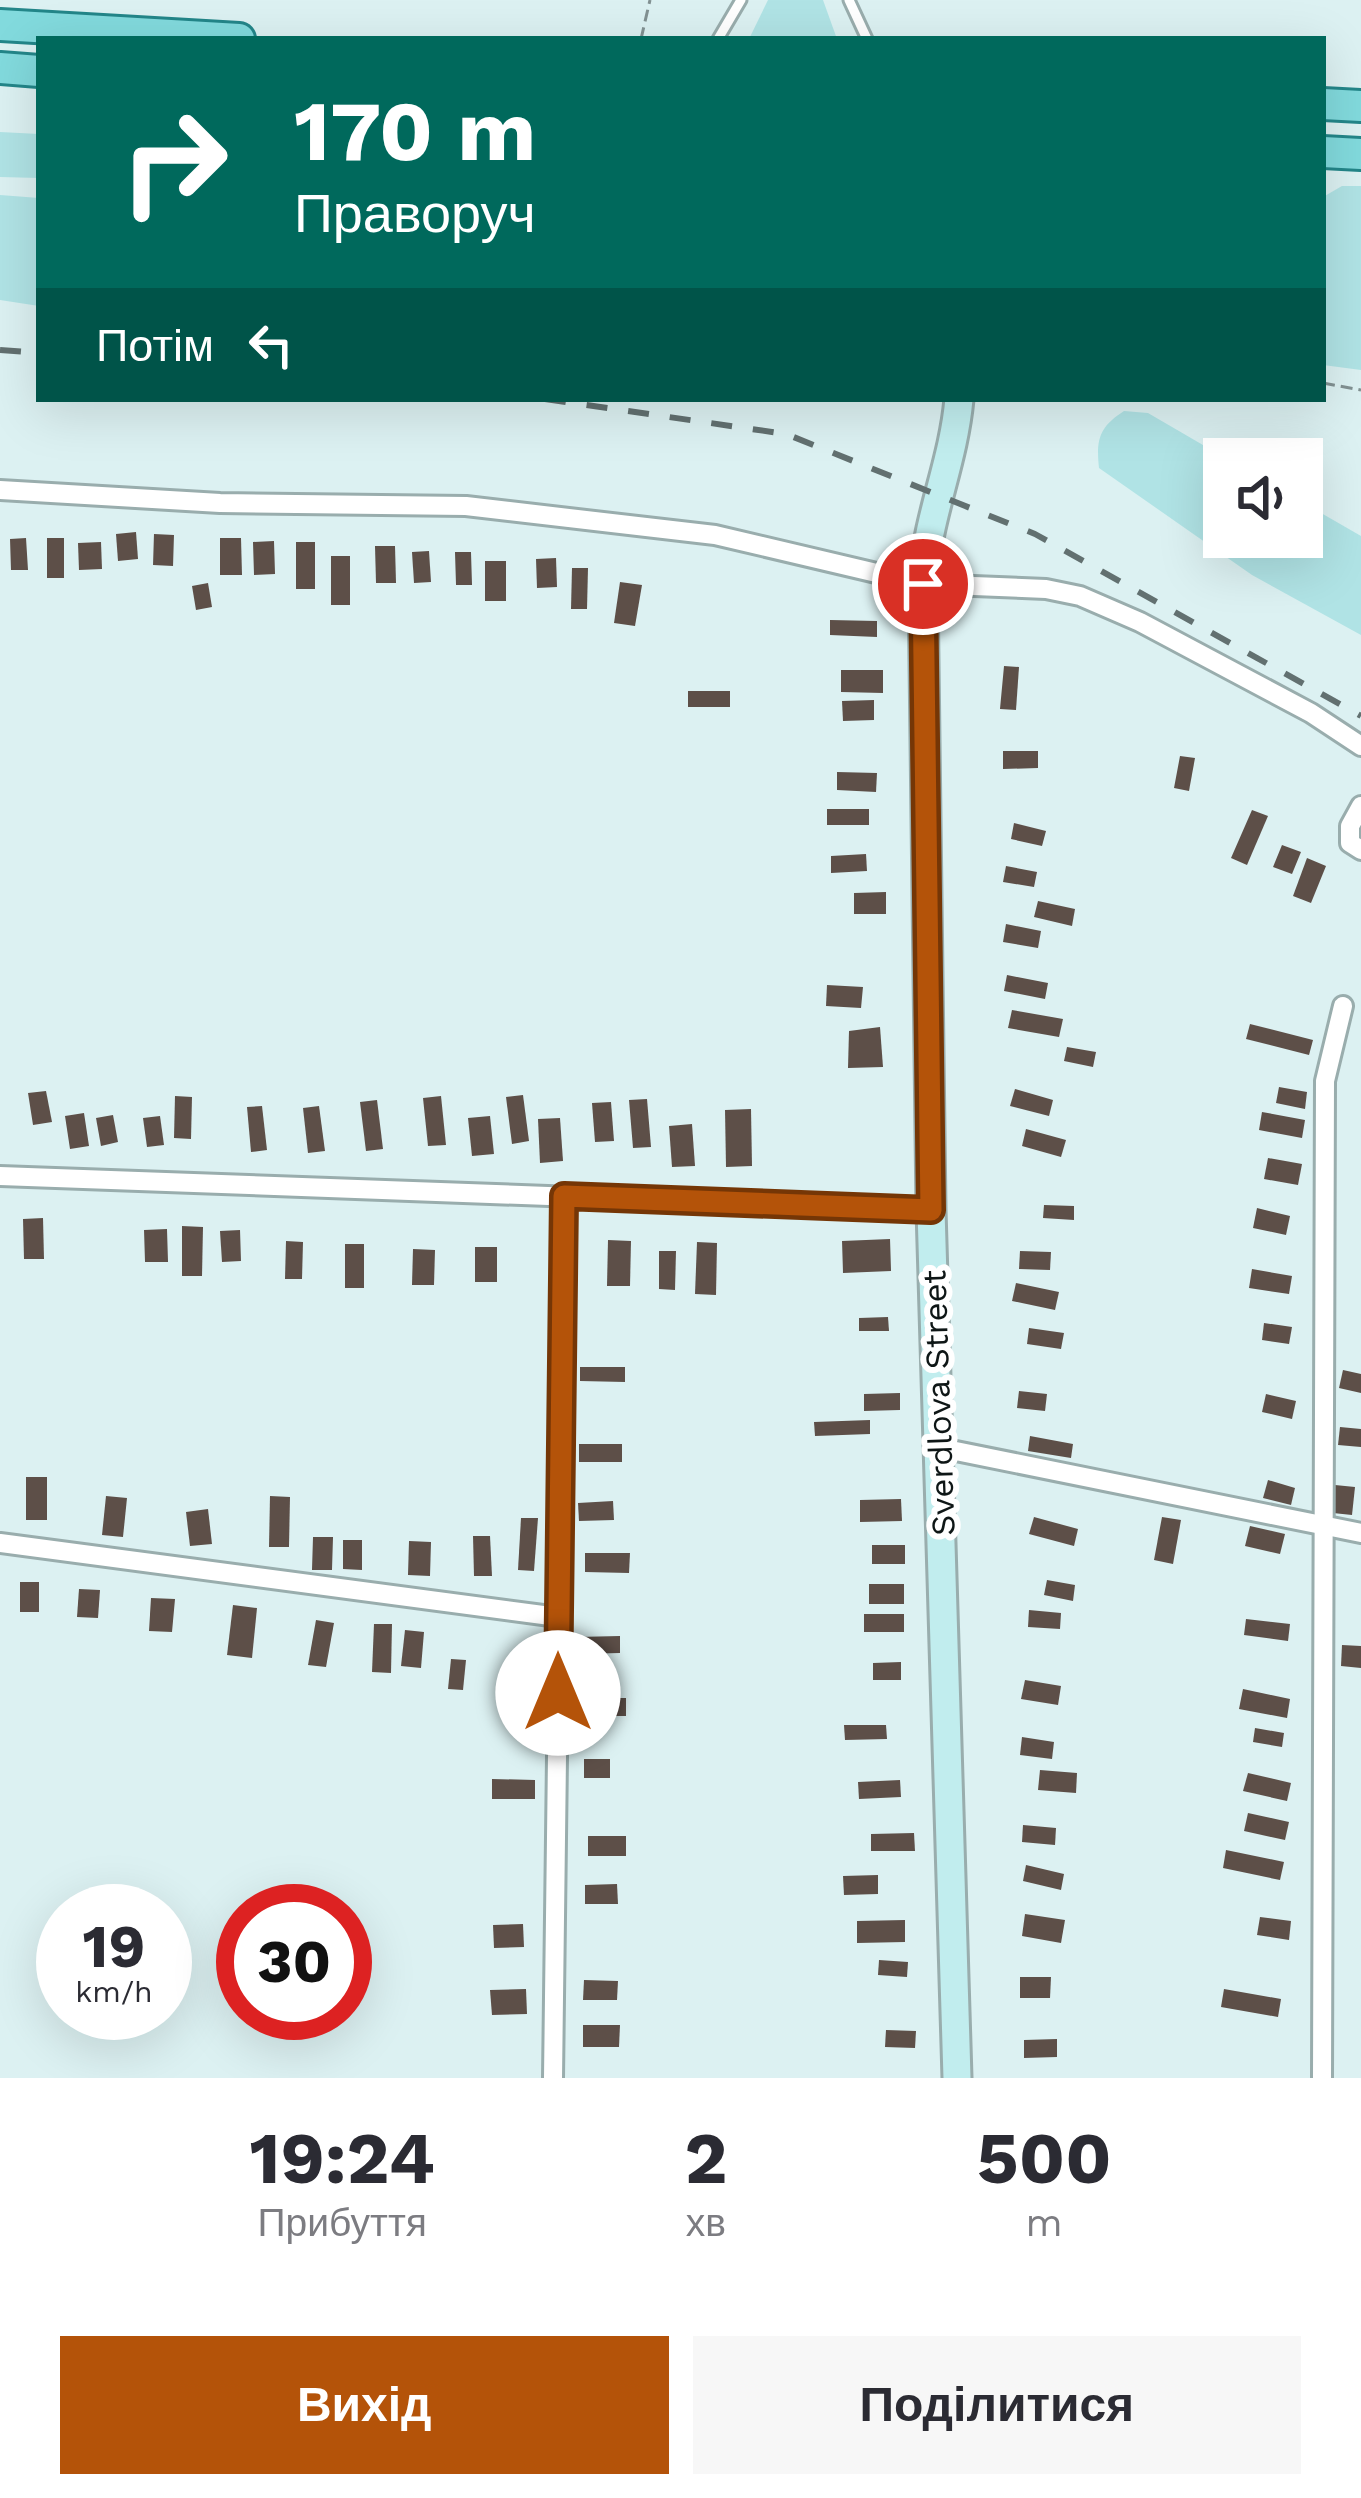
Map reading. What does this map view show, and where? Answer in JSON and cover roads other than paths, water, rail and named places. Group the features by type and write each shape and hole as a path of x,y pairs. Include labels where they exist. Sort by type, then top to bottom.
{"main road":[{"path":"0,25 188,36"},
{"path":"0,68 36,70"},
{"path":"1326,104 1361,106"},
{"path":"1326,152 1361,154"}],"street":[{"name":"Sverdlova Street","path":"957,2078 931,1210 923,584 926,532 956,437 959,402"},
{"path":"0,490 220,503 466,506 607,520 778,548 923,584 1080,596 1140,622 1311,713 1361,746"},
{"path":"1361,806 1351,826 1350,843 1361,850"},
{"path":"1322,2078 1325,1081 1343,1006"},
{"path":"0,1176 931,1210"},
{"path":"554,2078 564,1196"},
{"path":"941,1448 1361,1533"},
{"path":"0,1543 558,1617"}],"lane":[{"path":"720,36 741,0"},
{"path":"849,0 866,36"}],"railway":[{"path":"0,350 36,353"},
{"path":"566,402 786,434 1035,534 1361,716"}]}
